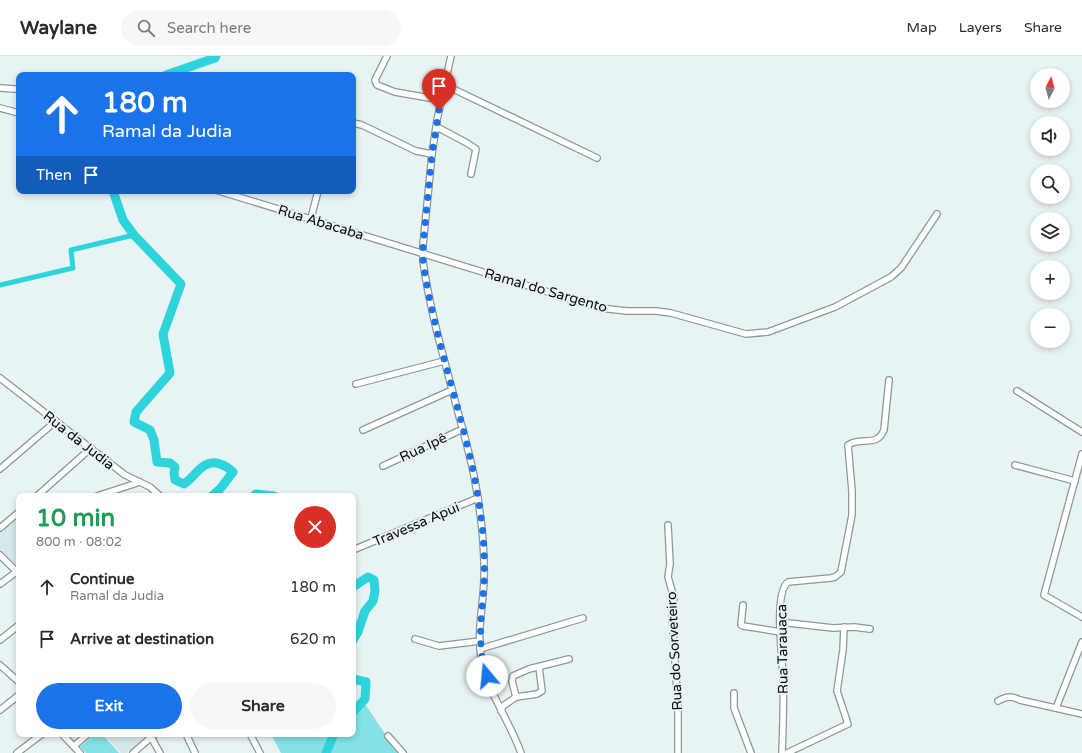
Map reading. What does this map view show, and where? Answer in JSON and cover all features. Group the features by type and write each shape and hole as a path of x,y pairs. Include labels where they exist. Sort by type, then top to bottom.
{"street":[{"path":"387,56 375,82 379,86 395,92 441,100"},
{"path":"451,56 441,100 432,154 422,253 444,361 469,452 478,498 484,547 484,582 480,641 482,663 492,691 501,711 511,727 521,753"},
{"path":"445,85 597,158"},
{"path":"0,88 15,89"},
{"path":"0,108 16,112"},
{"path":"356,124 362,125 416,151 432,154"},
{"path":"437,127 467,143 476,150 471,174"},
{"name":"Rua Abacaba","path":"229,194 422,253"},
{"path":"311,218 317,194"},
{"name":"Ramal do Sargento","path":"422,253 600,308 671,313 738,332 754,334 768,332 816,315 835,307 891,277 901,268 936,214"},
{"path":"356,384 444,361"},
{"name":"Rua da Judia","path":"0,378 92,448 125,476 150,487 157,493"},
{"name":"Rua Tarauaca","path":"782,753 783,677 780,622 782,595 785,584 792,581 836,577 841,572 853,505 848,445 859,441 880,439 882,436 884,430 889,380"},
{"path":"363,430 452,390"},
{"path":"1018,390 1082,432"},
{"path":"0,469 56,421"},
{"name":"Rua Ipê","path":"383,466 462,429"},
{"path":"40,493 92,448"},
{"path":"1082,454 1044,595 1082,617"},
{"path":"1015,465 1075,481"},
{"path":"105,493 140,482"},
{"name":"Travessa Apui","path":"356,549 478,498"},
{"path":"0,528 16,515"},
{"path":"12,518 16,517"},
{"name":"Rua do Sorveteiro","path":"668,525 670,564 668,578 674,598 672,614 677,687 678,753"},
{"path":"0,556 16,569"},
{"path":"0,584 16,572"},
{"path":"743,604 740,620 741,625 780,632"},
{"path":"480,649 583,618"},
{"path":"780,622 870,629"},
{"path":"0,640 16,627"},
{"path":"787,753 848,724 837,691 843,650 844,627"},
{"path":"415,639 439,646 480,641"},
{"path":"1056,708 1082,642"},
{"path":"516,696 512,681 514,676 539,667 569,659"},
{"path":"0,665 16,679"},
{"path":"501,711 503,706 516,696 537,694 542,691 539,667"},
{"path":"734,693 734,708 751,753"},
{"path":"0,710 16,697"},
{"path":"998,701 1004,697 1013,697 1020,700 1082,714"},
{"path":"388,736 403,753"},
{"path":"16,753 38,737"},
{"path":"65,737 80,753"},
{"path":"74,746 84,737"},
{"path":"133,753 152,737"},
{"path":"153,737 160,753"},
{"path":"187,737 195,753"},
{"path":"252,737 260,753"}],"shaded area":[{"path":"16,521 16,568 0,550 0,532"},
{"path":"363,701 398,753 281,753 273,737 356,737 356,704"},
{"path":"92,737 105,737 119,753 86,753 80,747"},
{"path":"107,737 145,737 127,753 121,753"}],"waterway":[{"path":"175,72 215,58 216,56"},
{"path":"114,194 123,220 134,235 181,284 163,334 170,373 136,412 134,422 150,430 154,440 157,462 170,463 175,467 175,480 184,484 209,463 226,466 232,471 233,472 215,493"},
{"path":"0,285 73,268 71,250 134,235"},
{"path":"356,585 368,577 374,580 375,591 373,601 365,611 356,635"},
{"path":"356,680 366,682 365,699 356,709"},
{"path":"326,753 333,737"}],"route":[{"path":"439,110 432,154 422,253 444,361 469,452 481,516 484,547 484,582 480,649 482,663 487,676"}]}
